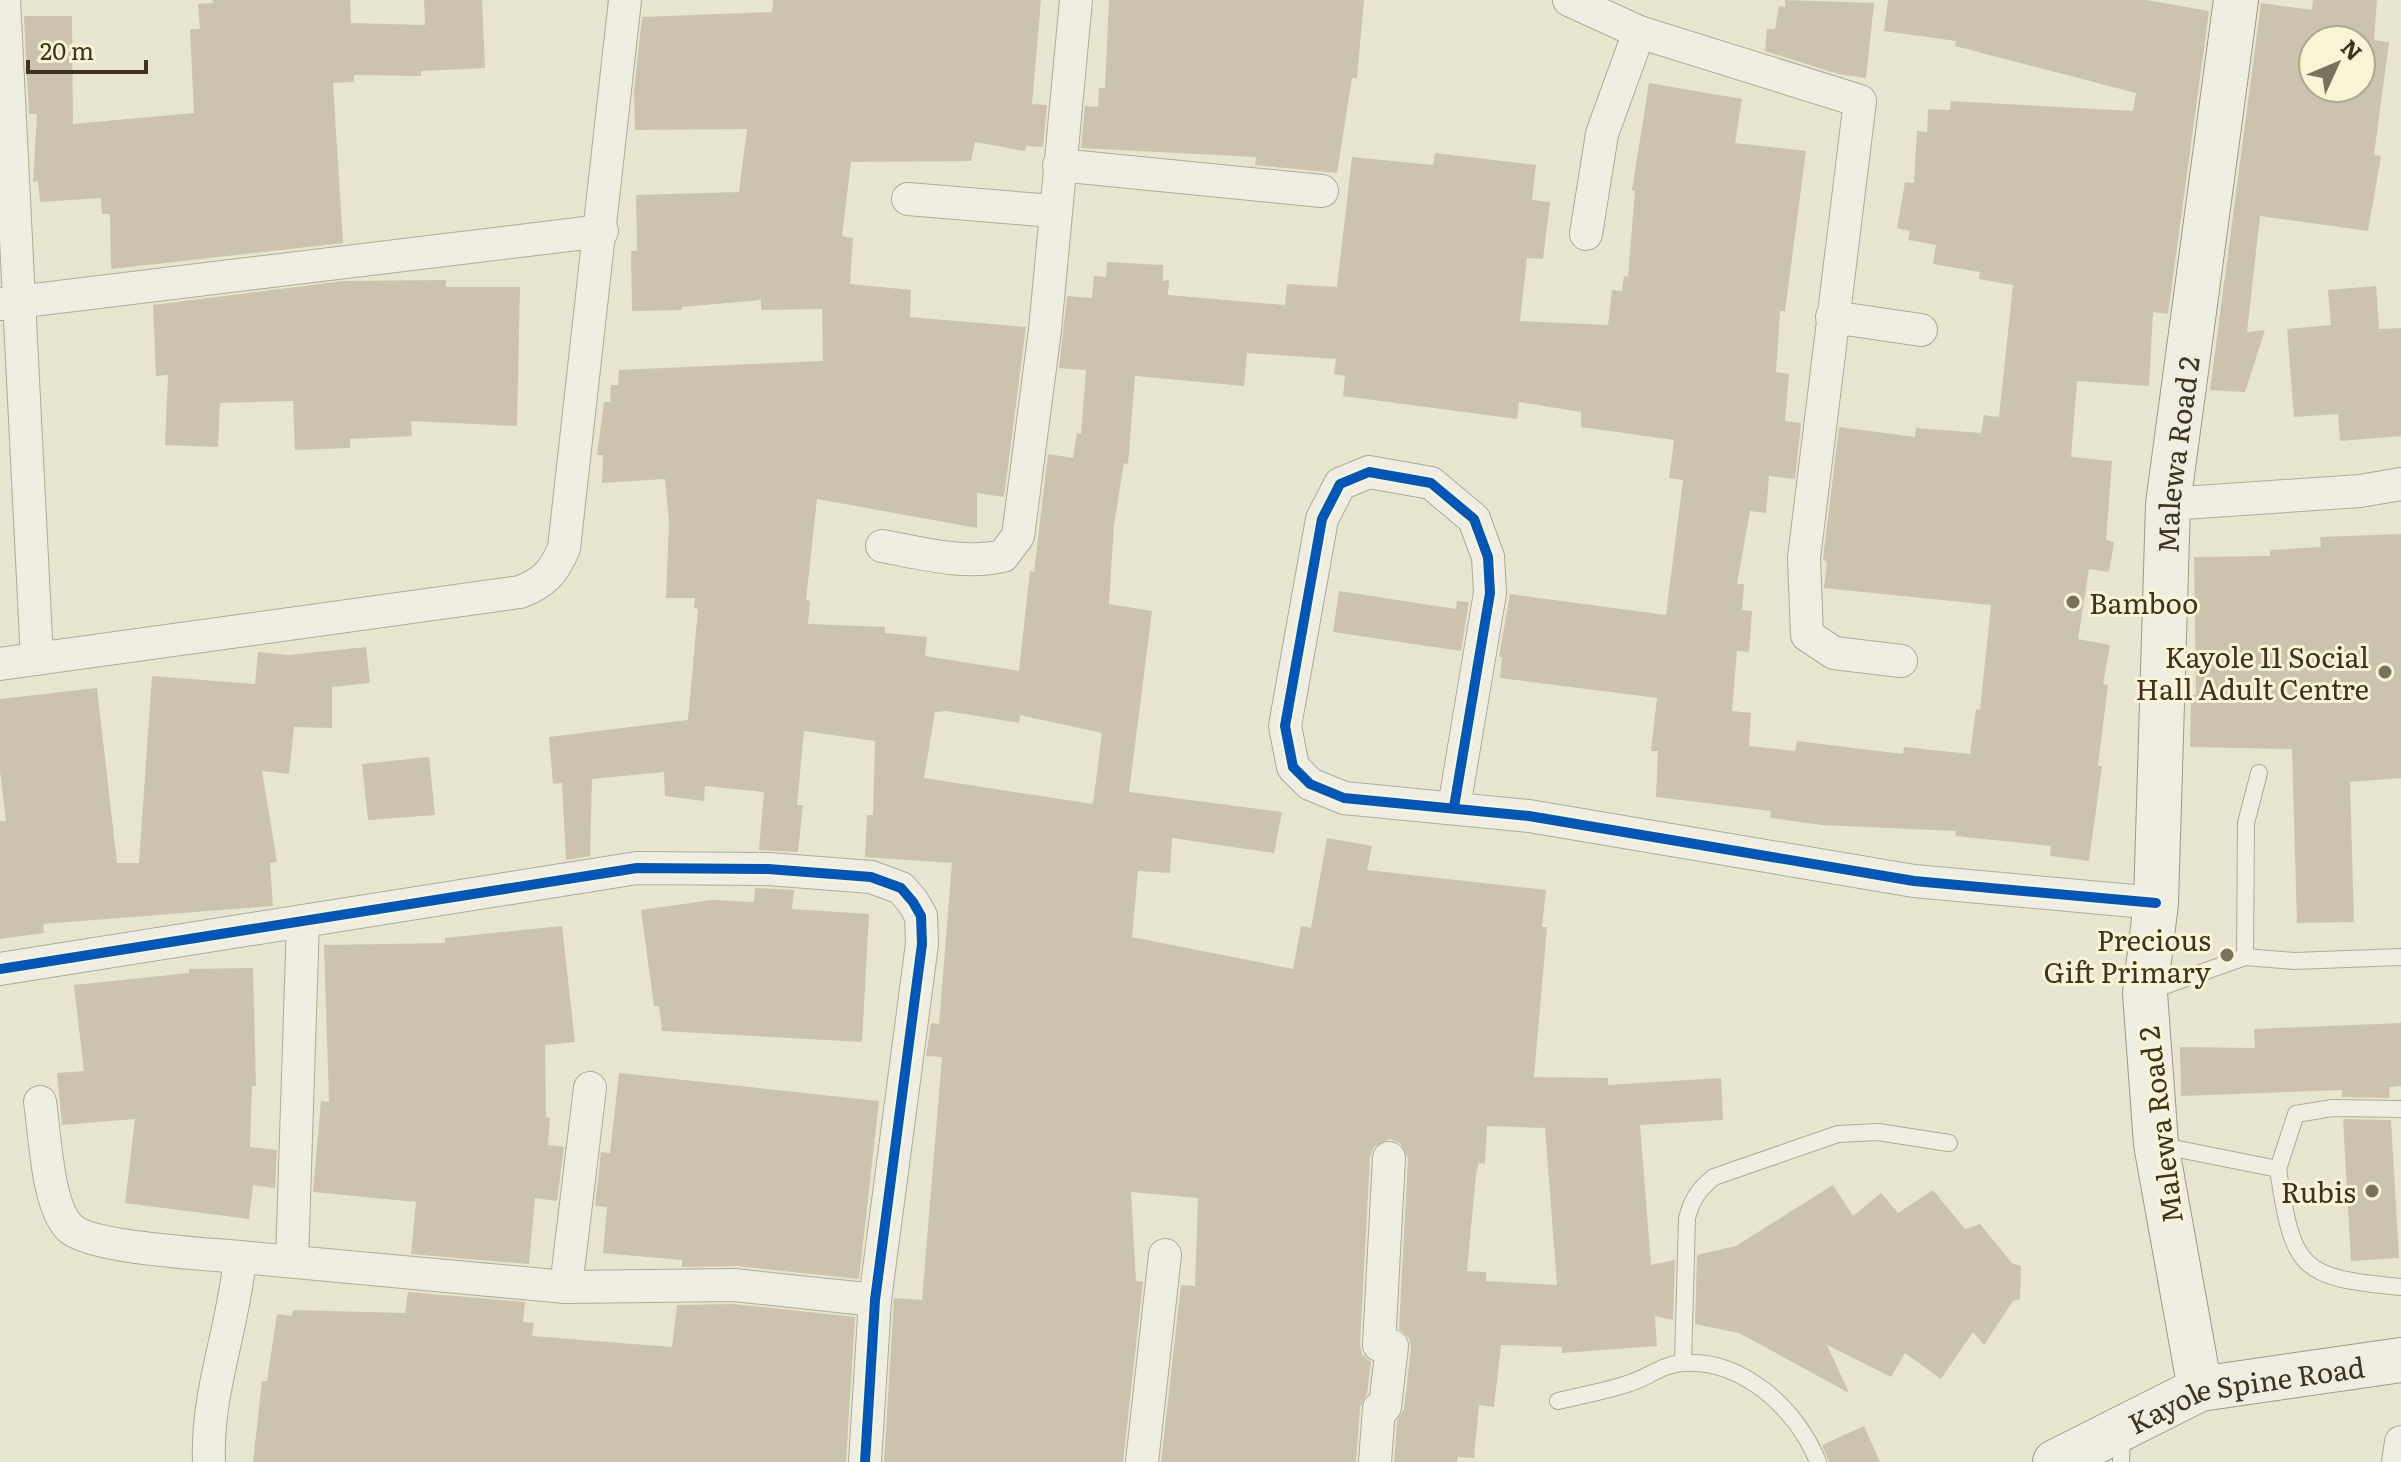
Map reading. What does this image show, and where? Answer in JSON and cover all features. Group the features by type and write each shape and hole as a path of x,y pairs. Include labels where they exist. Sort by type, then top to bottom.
{"main road":[{"name":"Malewa Road 2","path":"2200,1389 2156,1144 2145,993 2156,903 2168,504 2236,0"},
{"name":"Kayole Spine Road","path":"2055,1462 2122,1445 2200,1389 2401,1360"}],"street":[{"path":"4,0 9,303 37,659"},
{"path":"0,664 520,592 537,586 555,570 564,548 602,231 625,0"},
{"path":"882,546 954,558 990,559 1003,556 1014,546 1025,505 1045,330 1053,211 1076,0"},
{"path":"1569,0 1639,32 1860,101 1804,558 1807,635 1834,653 1901,661"},
{"path":"1586,234 1602,134 1639,32"},
{"path":"1059,165 1322,191"},
{"path":"908,199 1053,211"},
{"path":"9,303 602,231"},
{"path":"1832,317 1921,330"},
{"path":"1454,807 1490,593 1488,557 1474,519 1431,483 1369,472 1340,484 1322,519 1285,726 1293,767 1310,784 1344,798 1529,816 1914,881 2156,903"},
{"path":"2168,504 2360,491 2401,484"},
{"path":"0,969 637,868 768,869 871,877 901,888 921,916 922,944 875,1300 865,1462"},
{"path":"292,1261 303,921"},
{"path":"566,1287 590,1088"},
{"path":"40,1102 55,1203 70,1228 94,1241 566,1287 734,1285 875,1300"},
{"path":"1375,1462 1379,1408 1385,1407 1392,1346 1379,1345 1389,1158"},
{"path":"1142,1462 1165,1255"},
{"path":"209,1462 207,1422 238,1284 240,1257"},
{"path":"2398,1462 2401,1442"}],"lane":[{"path":"2245,957 2246,823 2259,773"},
{"path":"2145,993 2245,957 2294,961 2401,957"},
{"path":"2401,1109 2332,1108 2296,1114 2278,1169 2288,1234 2308,1264 2326,1276 2350,1283 2401,1287"},
{"path":"1683,1363 1687,1218 1692,1200 1714,1177 1838,1134 1878,1132 1949,1143"},
{"path":"2156,1144 2278,1169"},
{"path":"1558,1401 1633,1383 1658,1368 1683,1363 1710,1365 1755,1383 1777,1400 1811,1445 1818,1462"}],"building":[{"path":"213,0 350,0 351,23 425,25 424,0 482,0 485,68 421,71 421,76 354,75 354,82 333,83 343,243 111,269 110,214 102,214 101,198 40,202 38,181 33,182 37,114 29,114 24,16 72,16 73,124 194,113 190,29 200,29 198,4 213,3"},
{"path":"773,0 1041,0 1032,104 1047,105 1043,147 1026,146 1025,151 975,142 971,161 851,162 842,236 853,238 850,284 911,290 910,317 1026,327 1004,497 977,493 977,528 817,499 806,600 810,601 808,624 885,627 885,633 927,637 925,656 1019,671 1048,454 1073,458 1077,433 1081,434 1086,370 1059,368 1067,296 1092,298 1094,276 1106,277 1107,262 1163,265 1163,281 1169,280 1168,295 1285,305 1287,284 1337,287 1352,157 1433,165 1435,153 1536,165 1532,200 1550,202 1543,259 1527,258 1520,321 1608,325 1612,290 1622,291 1624,276 1628,277 1635,191 1632,190 1649,83 1742,99 1735,143 1806,151 1785,311 1780,311 1776,372 1789,374 1785,421 1801,423 1795,479 1769,476 1766,513 1750,511 1737,584 1744,584 1742,610 1752,611 1749,652 1737,651 1732,711 1751,713 1749,746 1795,751 1797,741 1903,754 1904,747 1970,754 1976,709 1980,710 1991,605 1824,588 1827,563 1823,559 1839,427 1915,437 1916,428 1981,433 1984,415 1999,417 2013,285 1979,279 1980,272 1933,264 1936,245 1908,240 1910,231 1897,228 1905,182 1914,183 1917,131 1927,132 1928,109 1950,110 1951,101 2133,111 2136,93 1955,46 1956,41 1884,31 1888,0 2146,0 2209,11 2168,314 2153,312 2149,386 2077,381 2071,457 2112,461 2106,540 2114,542 2109,572 2089,569 2078,639 2110,645 2103,684 2108,685 2098,766 2102,766 2089,861 2050,856 2051,846 1955,836 1956,831 1822,825 1770,818 1771,811 1656,797 1658,751 1651,751 1657,698 1500,678 1502,657 1499,657 1510,594 1666,615 1683,480 1669,478 1674,440 1581,427 1581,412 1519,402 1517,419 1343,396 1345,376 1334,374 1336,359 1247,353 1244,386 1135,376 1128,464 1124,463 1114,525 1109,604 1152,611 1129,792 1282,812 1274,853 1172,838 1170,873 1138,871 1132,937 1293,969 1301,926 1311,928 1327,838 1372,846 1367,870 1546,890 1542,927 1547,927 1534,1077 1608,1078 1608,1085 1721,1078 1723,1120 1640,1125 1651,1265 1675,1260 1673,1320 1655,1316 1657,1346 1562,1353 1562,1347 1501,1345 1494,1407 1479,1405 1474,1458 1458,1457 1457,1462 1394,1462 1397,1421 1404,1409 1411,1348 1409,1338 1399,1329 1408,1158 1400,1143 1389,1139 1374,1147 1370,1157 1360,1344 1362,1354 1371,1362 1367,1393 1360,1407 1356,1462 1161,1462 1181,1285 1195,1286 1198,1198 1131,1192 1136,1281 1143,1282 1123,1462 884,1462 894,1298 922,1300 942,1057 926,1056 931,1023 939,1024 952,863 865,857 867,815 873,815 875,741 804,731 797,805 803,805 798,852 759,850 764,792 705,786 704,801 665,796 664,772 592,779 590,856 566,860 562,783 553,784 549,737 688,720 698,609 694,608 695,598 666,598 669,522 665,479 602,483 603,455 597,455 604,402 610,402 611,385 618,385 619,370 823,361 822,309 761,310 761,300 682,307 682,310 632,311 631,251 637,251 636,195 739,192 747,129 635,130 634,92 642,17 772,12","holes":["946,711 1019,723 1020,715 1102,733 1093,804 924,778 935,712","1487,1126 1545,1128 1557,1285 1486,1281 1486,1272 1467,1271 1476,1174 1479,1163 1485,1164"]},
{"path":"1109,0 1364,0 1357,78 1352,78 1337,173 1255,165 1256,157 1081,148 1085,106 1098,107 1099,88 1105,88"},
{"path":"1785,0 1874,3 1866,78 1838,74 1765,51 1767,29 1775,29 1779,6 1785,7"},
{"path":"2313,0 2377,0 2375,24 2297,24 2297,104 2377,104 2377,40 2389,42 2374,155 2381,156 2368,231 2260,216 2247,332 2265,330 2245,392 2210,390 2261,3 2312,10"},
{"path":"446,280 446,287 520,287 517,426 411,421 412,436 350,439 350,448 295,450 293,401 220,403 218,447 165,445 168,375 156,376 153,305 344,281"},
{"path":"2376,286 2379,329 2401,328 2401,436 2340,441 2338,414 2294,417 2287,329 2331,325 2328,290"},
{"path":"2401,534 2401,778 2350,782 2354,922 2297,923 2292,749 2190,747 2191,695 2196,695 2194,557 2270,556 2270,550 2321,547 2320,537"},
{"path":"1339,591 1456,609 1457,601 1469,602 1461,651 1333,632"},
{"path":"366,647 370,683 332,687 332,728 294,727 289,774 262,771 277,862 270,863 273,906 43,924 44,933 0,939 0,821 6,821 0,771 0,699 97,688 117,863 139,863 152,676 255,684 258,652 289,655"},
{"path":"429,757 435,815 368,820 362,764"},
{"path":"755,888 794,890 792,909 869,914 862,1042 662,1031 659,1006 654,1006 641,910 712,900 754,902"},
{"path":"562,926 575,1042 545,1045 546,1117 550,1118 548,1145 564,1147 557,1201 535,1198 529,1264 411,1254 416,1202 313,1192 321,1101 329,1102 324,945 445,943 445,938"},
{"path":"253,968 256,1086 252,1086 250,1147 277,1150 275,1188 253,1185 249,1219 125,1203 135,1119 62,1125 57,1073 84,1071 74,985 189,973 189,969"},
{"path":"2401,1023 2401,1086 2389,1087 2390,1098 2342,1097 2342,1090 2181,1096 2180,1047 2255,1048 2254,1029"},
{"path":"619,1073 879,1101 859,1279 736,1266 682,1267 682,1260 603,1253 607,1207 595,1206 601,1152 610,1153"},
{"path":"2343,1119 2391,1120 2399,1258 2351,1261"},
{"path":"1833,1185 1853,1216 1881,1193 1898,1213 1933,1190 1965,1229 1980,1224 2012,1263 2021,1266 2020,1299 2013,1301 1984,1345 1973,1332 1941,1379 1905,1353 1891,1377 1827,1345 1849,1393 1739,1333 1695,1324 1697,1255 1736,1246"},
{"path":"408,1292 525,1302 523,1322 534,1323 532,1336 672,1347 677,1305 733,1304 855,1317 846,1462 253,1462 262,1381 267,1381 277,1314 292,1316 293,1310 405,1313"},
{"path":"1864,1426 1880,1462 1829,1462 1822,1445"}],"cycle path":[{"path":"1454,807 1490,593 1488,557 1474,519 1431,483 1369,472 1340,484 1322,519 1285,726 1293,767 1310,784 1344,798 1529,816 1914,881 2156,903"},
{"path":"0,969 637,868 768,869 871,877 901,888 921,916 922,944 875,1300 865,1462"}],"place":[{"name":"Bamboo","path":"2073,602"},
{"name":"Kayole 11 Social Hall Adult Centre","path":"2385,672"},
{"name":"Precious Gift Primary","path":"2227,955"},
{"name":"Rubis","path":"2372,1191"}]}
